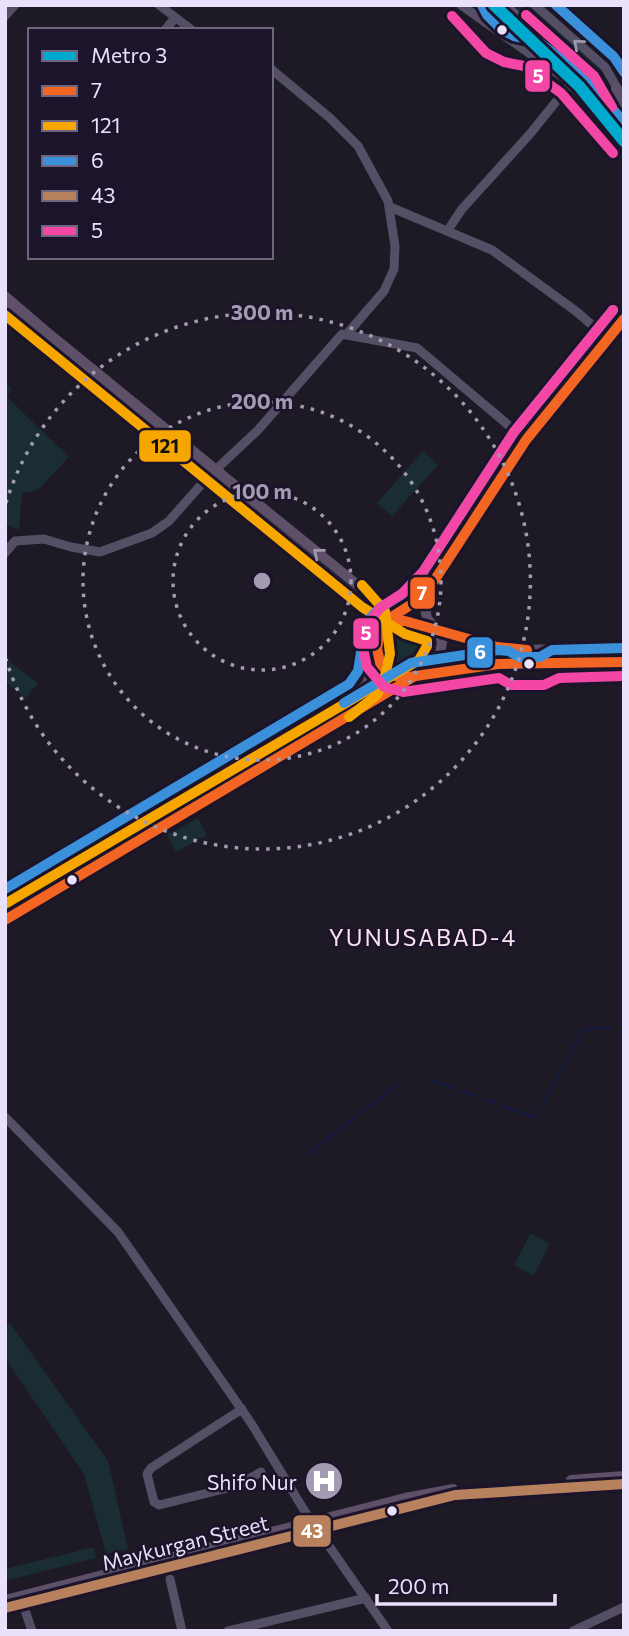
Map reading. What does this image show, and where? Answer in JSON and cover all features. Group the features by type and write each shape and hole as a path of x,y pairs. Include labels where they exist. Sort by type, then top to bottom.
{"main road":[{"path":"487,5 540,51 624,144"},
{"path":"504,5 621,106"},
{"path":"616,87 621,106"},
{"path":"602,118 613,115 621,106"},
{"path":"5,296 365,606 373,619 380,663 390,674 401,678 498,664 624,662"},
{"path":"5,307 212,473 371,596 411,622"},
{"path":"5,905 362,691 371,676 380,631 387,620 412,604 434,581 526,440 624,319"},
{"path":"5,920 433,666 440,655 442,642 437,629 427,618 425,607 434,581"},
{"path":"380,631 394,621 411,622 511,649 624,647"},
{"path":"304,728 310,732 310,739"},
{"name":"Maykurgan Street","path":"5,1608 454,1489 624,1476"},
{"name":"Maykurgan Street","path":"5,1600 315,1525 463,1494 624,1484"}],"street":[{"path":"5,16 15,5"},
{"path":"159,5 188,28"},
{"path":"449,230 462,209 530,134 571,83 461,5"},
{"path":"535,5 605,67 616,87"},
{"path":"167,28 175,18"},
{"path":"273,71 330,118 358,146 390,207 395,251 392,274 384,291 346,335"},
{"path":"390,207 477,242 504,257 608,339"},
{"path":"5,554 15,541 44,539 100,552 152,533 169,521 212,473 258,430 342,334 417,348 526,440"},
{"path":"5,1117 118,1232 242,1409 315,1525 388,1631"},
{"path":"242,1409 151,1468 147,1474 154,1502 159,1505 236,1486 261,1472"},
{"path":"170,1579 182,1631"},
{"path":"228,1631 366,1598"},
{"path":"23,1604 32,1631"},
{"path":"573,1631 624,1607"}],"green space":[{"path":"513,5 529,5 605,73 561,47"},
{"path":"5,383 12,389 7,397 69,457 38,490 22,493 19,530 5,524"},
{"path":"423,451 438,465 392,516 377,503"},
{"path":"392,625 406,625 424,632 434,648 429,658 405,672 390,667 383,645 387,630"},
{"path":"5,658 38,683 26,698 5,682"},
{"path":"198,818 207,835 176,852 167,835"},
{"path":"531,1233 550,1244 533,1276 514,1265"},
{"path":"10,1323 108,1461 128,1549 106,1554 84,1474 5,1358 5,1326"},
{"path":"94,1547 96,1558 5,1581 5,1569"}],"waterway":[{"path":"542,1106 583,1030 612,1027"},
{"path":"430,1080 453,1088"},
{"path":"360,1113 397,1085"},
{"path":"461,1091 475,1096"},
{"path":"484,1099 494,1103"},
{"path":"502,1106 536,1118"},
{"path":"307,1155 357,1116"}],"metro line":[{"name":"3","path":"494,5 579,86 624,141"}],"transit line":[{"name":"6","path":"482,5 487,15 502,30 514,36 537,41 580,73 624,122"},
{"name":"6","path":"556,5 614,57 624,72"},
{"name":"5","path":"526,15 594,76 612,107"},
{"name":"5","path":"452,16 486,53 504,62 524,66 561,93 613,153"},
{"name":"6","path":"5,889 349,684 358,671 364,634 370,618 381,607 401,595 423,572 514,432 613,310"},
{"name":"5","path":"613,310 514,432 423,572 403,593 380,608 368,624 363,648 367,667 384,687 403,692 499,678 511,685 544,685 559,678 624,676"},
{"name":"121","path":"5,315 362,607 405,634 427,641 419,660 5,904"},
{"name":"7","path":"624,319 526,440 434,581 412,604 390,618 381,628 377,648 380,663 389,674 402,678 498,664 624,662"},
{"name":"121","path":"349,717 377,695 384,680 390,654 385,611 362,585"},
{"name":"7","path":"384,626 394,621 405,621 497,647 527,650"},
{"name":"6","path":"344,703 411,663 498,650 509,651 519,657 540,657 552,650 624,648"},
{"name":"7","path":"5,920 415,676"},
{"name":"43","path":"5,1608 455,1495 624,1484"}],"place":[{"name":"Shifo Nur","path":"324,1481"}],"district":[{"name":"YUNUSABAD-4","path":"423,937"}]}
